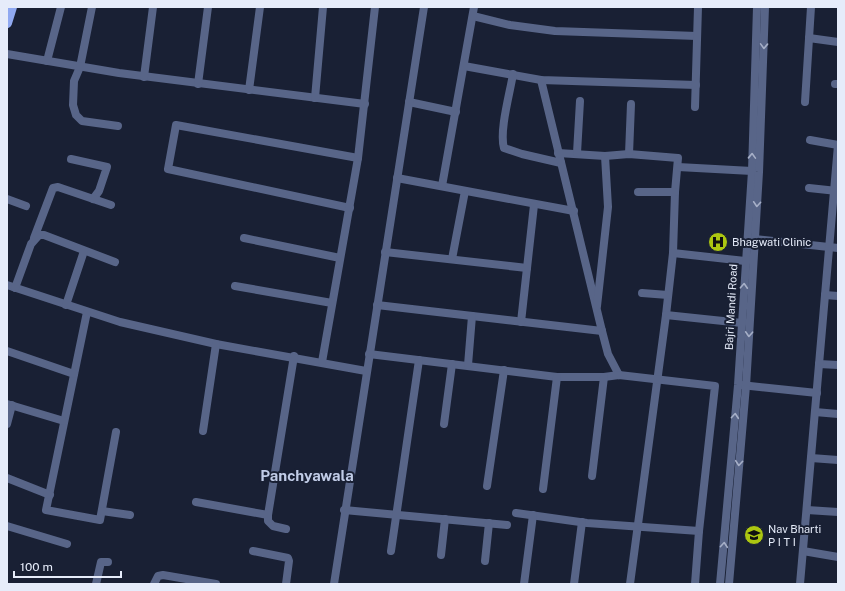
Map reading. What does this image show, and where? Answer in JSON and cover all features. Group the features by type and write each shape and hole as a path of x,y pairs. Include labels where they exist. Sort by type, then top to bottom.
{"street":[{"path":"47,61 61,7"},
{"path":"92,7 80,67 74,81 72,94 76,115 82,121 118,126"},
{"path":"144,77 153,7"},
{"path":"198,84 208,7"},
{"path":"249,90 260,7"},
{"path":"315,98 323,7"},
{"path":"322,362 358,158 375,7"},
{"path":"334,584 344,510 424,7"},
{"path":"442,186 474,7"},
{"path":"695,107 698,7"},
{"name":"Bajri Mandi Road","path":"724,584 742,385 742,323 752,171 757,7"},
{"path":"765,7 755,239 742,385 817,393"},
{"path":"806,102 811,7"},
{"path":"473,16 510,25 555,32 697,36"},
{"path":"809,38 838,42"},
{"path":"7,54 144,77 365,104"},
{"path":"464,66 541,80 696,85"},
{"path":"513,74 503,131 504,148 522,154 561,163"},
{"path":"541,80 608,354 619,375"},
{"path":"577,153 580,101"},
{"path":"409,102 456,112"},
{"path":"629,154 631,104"},
{"path":"350,208 168,169 176,125 358,158"},
{"path":"800,584 829,247 836,191 838,145 810,140"},
{"path":"558,153 577,153 605,156 629,154 672,156 678,158 675,192 673,253 630,584"},
{"path":"597,311 608,207 605,156"},
{"path":"71,159 107,167 99,191 93,199"},
{"path":"678,167 752,171"},
{"path":"397,178 534,205 574,211"},
{"path":"111,205 58,187 53,188 34,238 11,286 120,322 216,344 294,356 366,371"},
{"path":"809,188 836,191"},
{"path":"452,259 465,191"},
{"path":"638,192 675,192"},
{"path":"7,199 26,206"},
{"path":"522,322 534,205"},
{"path":"34,238 39,235 44,235 115,262"},
{"path":"244,238 340,258"},
{"path":"755,239 838,248"},
{"path":"66,305 84,251"},
{"path":"385,252 527,268"},
{"path":"673,253 745,261"},
{"path":"235,286 332,303"},
{"path":"642,292 668,295"},
{"path":"825,295 838,296"},
{"path":"377,305 602,331"},
{"path":"87,312 46,510 100,520 116,432"},
{"path":"666,315 742,323"},
{"path":"468,365 472,316"},
{"path":"203,431 216,344"},
{"path":"7,352 74,374"},
{"path":"369,354 557,377 604,377 619,375 656,378 715,386 699,532 695,584"},
{"path":"286,529 273,526 268,521 268,515 294,356"},
{"path":"391,551 395,514 419,360"},
{"path":"444,424 452,364"},
{"path":"819,364 838,365"},
{"path":"486,486 504,370"},
{"path":"543,489 557,377"},
{"path":"592,476 604,377"},
{"path":"7,424 9,404 64,421"},
{"path":"815,412 838,414"},
{"path":"811,458 838,460"},
{"path":"7,478 50,495"},
{"path":"196,502 268,515"},
{"path":"344,510 507,525"},
{"path":"807,510 838,512"},
{"path":"102,511 130,515"},
{"path":"516,513 582,522 699,532"},
{"path":"532,515 524,583 534,584"},
{"path":"441,554 445,519"},
{"path":"574,584 582,522"},
{"path":"485,561 489,523"},
{"path":"7,526 67,544"},
{"path":"253,551 288,558 289,561 286,584"},
{"path":"803,551 838,557"},
{"path":"96,584 101,562 108,562"},
{"path":"154,584 158,576 163,575 216,584"}],"place":[{"name":"Bhagwati Clinic","path":"718,242"},
{"name":"Nav Bharti P I T I","path":"754,535"}],"district":[{"name":"Panchyawala","path":"307,476"}]}
